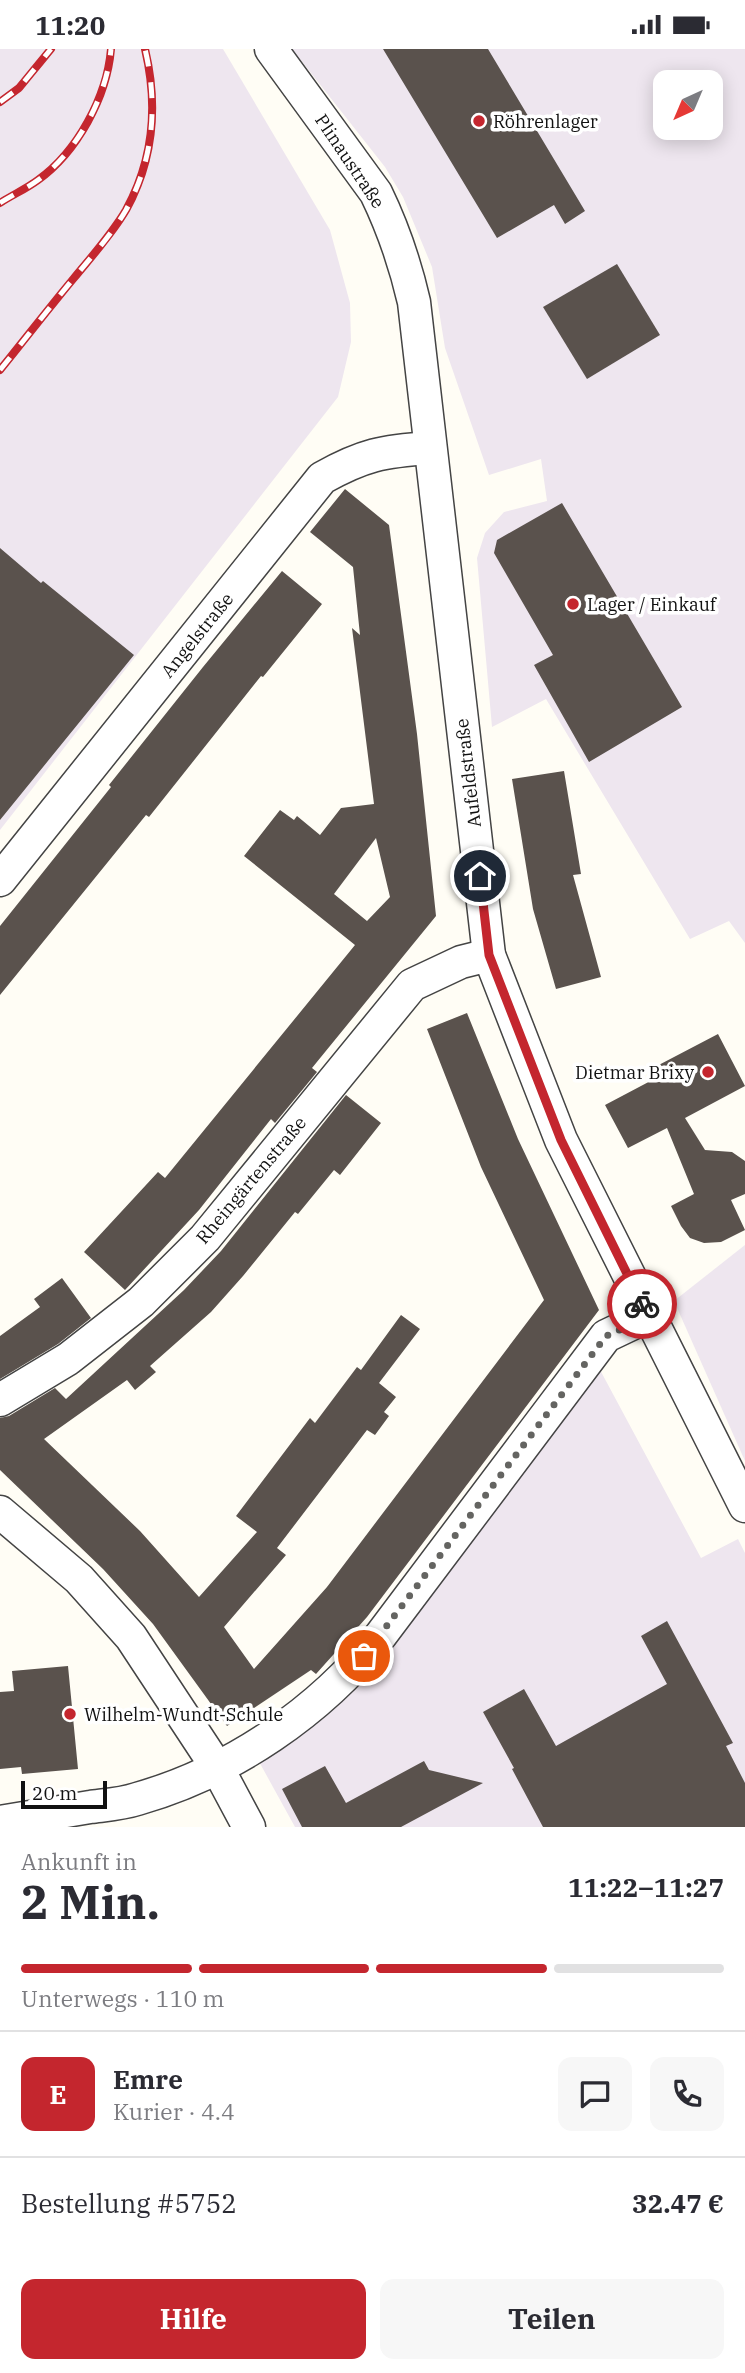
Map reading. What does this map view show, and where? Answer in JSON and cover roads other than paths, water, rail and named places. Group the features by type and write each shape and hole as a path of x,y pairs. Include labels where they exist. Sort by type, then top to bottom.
{"street":[{"name":"Plinaustraße","path":"271,49 376,193 398,243 414,302 430,448"},
{"name":"Angelstraße","path":"0,880 322,478 352,461 391,451 430,448"},
{"name":"Aufeldstraße","path":"430,448 489,955 561,1140 745,1506"},
{"name":"Rheingärtenstraße","path":"0,1400 68,1359 141,1302 205,1238 412,985 461,962 489,955"},
{"path":"0,1822 135,1800 218,1769 313,1706 364,1656 606,1336 648,1317"},
{"path":"0,1512 79,1579 131,1637 218,1769 249,1827"}],"railway":[{"path":"0,102 19,88 51,49"},
{"path":"0,203 52,168 77,139 88,122 103,86 111,49"},
{"path":"0,370 108,236 135,191 143,171 151,131 151,90 145,49"}],"place":[{"name":"Röhrenlager","path":"479,121"},
{"name":"Lager / Einkauf","path":"573,604"},
{"name":"Dietmar Brixy","path":"708,1072"},
{"name":"Wilhelm-Wundt-Schule","path":"70,1714"}]}
